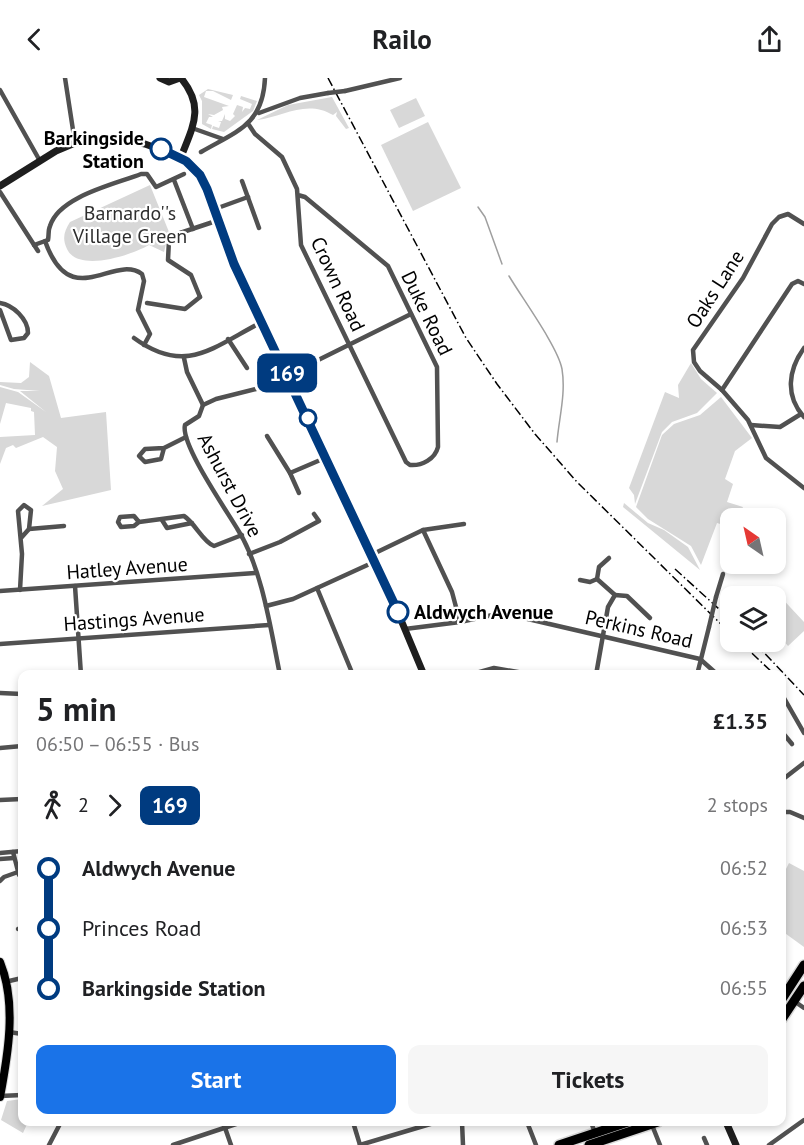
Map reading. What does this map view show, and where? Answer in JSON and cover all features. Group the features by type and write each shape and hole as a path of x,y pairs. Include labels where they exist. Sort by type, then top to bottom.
{"highway":[{"path":"786,991 804,965"},
{"path":"786,1013 804,986"},
{"path":"559,1145 616,1126"},
{"path":"589,1145 646,1126"}],"main road":[{"path":"0,962 5,982 9,1032 0,1097"}],"street":[{"path":"65,78 75,143"},
{"path":"160,78 169,82 180,78 191,92 195,104 192,128 181,157"},
{"path":"259,113 265,78"},
{"path":"201,152 249,125 259,113 289,101 400,78"},
{"path":"0,90 3,102 40,161"},
{"name":"Crown Road","path":"249,125 255,134 282,157 298,195 300,242 406,462"},
{"path":"192,128 223,139"},
{"path":"0,186 75,143 101,139 133,140 181,157 200,175 215,209 234,264 288,375 422,670"},
{"path":"34,244 45,241 49,237 50,225 60,211 88,193 141,174 147,174 156,187 184,174"},
{"path":"174,180 193,229"},
{"path":"242,181 259,228"},
{"path":"0,192 38,251"},
{"name":"Duke Road","path":"298,195 305,197 385,263 437,367 438,447 431,459 416,466 406,462"},
{"path":"215,209 248,197"},
{"name":"Oaks Lane","path":"804,224 788,214 776,219 744,278 693,348 694,362 700,371 722,390 751,425 766,458 804,488"},
{"path":"200,297 191,276 170,262 167,255 171,236 219,220"},
{"path":"45,241 52,260 62,271 71,276 92,277 131,269 142,274 144,281 138,310 150,332 144,345"},
{"path":"722,390 792,284 798,281 804,284"},
{"path":"200,297 208,299"},
{"path":"147,303 185,309 197,302 200,297"},
{"path":"0,303 10,306 26,322 28,329 24,338 11,340 0,310"},
{"path":"154,312 156,305"},
{"path":"288,375 411,314"},
{"path":"134,338 166,356 184,358 202,353 262,322"},
{"path":"228,339 246,366 237,369"},
{"path":"751,425 780,427 803,416 794,403 790,387 794,366 804,348"},
{"path":"184,358 187,372 203,405"},
{"name":"Ashurst Drive","path":"256,389 216,399 203,405 199,416 185,425 186,437 214,491 242,535 266,606 279,670"},
{"path":"267,436 290,473 299,493"},
{"path":"164,448 162,459 158,461 141,460 141,452 164,448 186,437"},
{"path":"290,473 325,458"},
{"path":"21,538 29,529 31,510 24,505 18,511 21,538 21,590"},
{"path":"249,554 275,544 319,521 314,514"},
{"path":"139,522 184,516 197,526 209,544 214,546 242,535"},
{"path":"162,520 167,528 192,523"},
{"path":"266,606 293,599 317,588 423,530 464,524"},
{"path":"29,529 64,526"},
{"path":"405,629 460,622 452,592 423,530"},
{"path":"597,579 599,567 609,558"},
{"name":"Hatley Avenue","path":"0,591 255,573"},
{"path":"698,670 723,574"},
{"path":"580,580 590,582 597,579"},
{"path":"597,579 615,595 627,596 650,618"},
{"path":"75,586 81,670"},
{"path":"317,588 351,670"},
{"path":"597,670 608,607 615,595"},
{"name":"Perkins Road","path":"460,622 502,613 700,659"},
{"name":"Hastings Avenue","path":"0,644 269,625"},
{"path":"700,659 712,670"},
{"path":"487,670 494,668 506,670"},
{"path":"0,693 18,694"},
{"path":"786,702 804,733"},
{"path":"786,737 792,744"},
{"path":"0,748 18,746"},
{"path":"786,777 804,763"},
{"path":"0,800 18,799"},
{"path":"786,812 804,818"},
{"path":"0,853 14,855"},
{"path":"0,859 18,853"},
{"path":"14,855 18,870"},
{"path":"0,881 4,877 18,874"},
{"path":"786,976 797,975"},
{"path":"5,982 18,979"},
{"path":"794,1000 804,1008"},
{"path":"9,1032 18,1033"},
{"path":"0,1097 18,1095"},
{"path":"769,1145 804,1120"},
{"path":"49,1145 59,1126"},
{"path":"173,1145 221,1126"},
{"path":"224,1126 231,1145"},
{"path":"354,1126 360,1145 424,1126"},
{"path":"462,1126 463,1145"},
{"path":"529,1126 536,1145"},
{"path":"592,1126 595,1133"},
{"path":"656,1126 660,1145"},
{"path":"728,1126 736,1145"},
{"path":"704,1138 707,1145"}],"green space":[{"path":"208,89 233,95 231,100 213,91 206,91 204,97 229,106 222,107 223,110 214,115 208,114 213,117 209,117 206,123 212,125 211,129 202,124 202,101 199,95"},
{"path":"241,96 257,101 253,111 224,132 212,129 213,126 219,128 221,122 218,121 222,121 225,114 225,119 230,121 235,116 233,114 237,105 243,107 242,112 245,108 250,109 252,104 240,99"},
{"path":"332,97 349,128 346,129 336,116 337,112 333,115 323,110 313,109 295,110 257,120 288,105"},
{"path":"416,98 425,116 399,128 390,110"},
{"path":"428,122 461,188 413,211 381,145"},
{"name":"Barnardo''s Village Green","path":"150,185 169,232 164,252 149,245 118,257 93,261 73,256 67,249 64,238 70,222"},
{"path":"30,362 49,376 61,418 106,412 111,490 42,506 63,489 55,471 57,447 43,437 16,448 13,445 6,448 0,464 0,437 35,435 34,412 31,408 6,403 0,424 0,387 18,392 46,412 20,391 40,391 14,389 0,385 0,382 21,383 29,377"},
{"path":"691,363 701,379 717,393 697,413 672,422 662,432 635,504 634,495 629,488 665,392 679,398 678,385"},
{"path":"721,397 752,438 735,451 725,479 733,484 727,502 743,507 720,508 720,524 717,523 701,565 691,546 648,519 636,507 662,435 674,424 700,415"},
{"path":"624,503 648,523 664,530 688,547 700,570 623,507"},
{"path":"786,603 804,622 804,631 788,646 786,644"},
{"path":"789,863 804,871 804,947 786,934 786,869"},
{"path":"18,1100 18,1126 26,1126 23,1133 1,1120 7,1101"}],"waterway":[{"path":"478,207 485,217 502,264"},
{"path":"509,276 554,348 562,369 563,397 557,442"}],"railway":[{"path":"328,78 466,338 497,384 535,434 577,482 720,623"},
{"path":"675,569 720,610"},
{"path":"751,652 770,670"},
{"path":"763,652 780,670"},
{"path":"786,676 804,695"}],"bus line":[{"name":"169","path":"161,149 181,157 200,175 215,209 234,264 300,402 343,500 398,612"}],"place":[{"name":"Barkingside Station","path":"161,149"},
{"name":"Aldwych Avenue","path":"398,612"}]}
